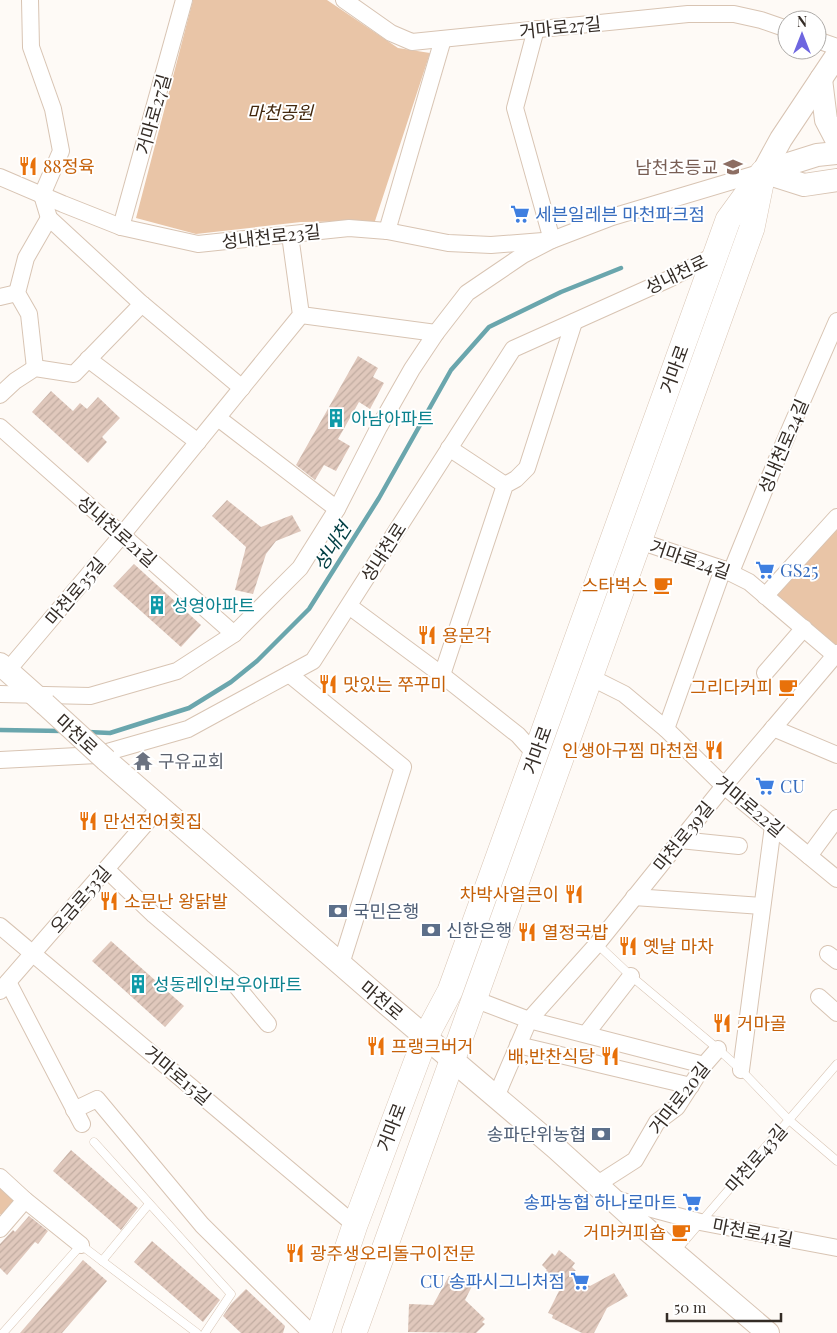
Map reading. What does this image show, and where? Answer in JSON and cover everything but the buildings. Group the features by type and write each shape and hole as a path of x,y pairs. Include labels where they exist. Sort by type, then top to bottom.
{"main road":[{"name":"거마로","path":"319,1333 355,1225 426,1036 450,991 728,220 763,172"},
{"name":"거마로","path":"354,1333 752,228 763,172"}],"street":[{"path":"30,0 31,47 53,109 61,151 42,195 49,218 142,304 242,388"},
{"name":"거마로27길","path":"121,227 184,0"},
{"name":"거마로27길","path":"344,0 391,33 412,42 688,14 734,14 777,26"},
{"path":"536,29 515,108 552,240"},
{"path":"386,231 443,39"},
{"name":"거마로","path":"763,172 780,139 837,55"},
{"path":"821,79 826,120 837,141"},
{"path":"0,694 41,699 90,696 177,671 234,634 300,568 337,509 402,386 436,333 467,293 523,255 552,240 612,216 817,155 837,153"},
{"path":"763,172 804,184 837,180"},
{"name":"성내천로23길","path":"0,177 121,227 198,244 349,228 386,231 448,243 491,245 552,240"},
{"path":"35,368 29,314 17,293 26,258 49,218"},
{"path":"290,235 301,315 436,333"},
{"name":"성내천로","path":"0,760 97,755 179,731 188,728 313,661 513,349 670,279 715,255"},
{"path":"0,297 17,293"},
{"path":"0,395 15,381 35,368 74,374 142,304"},
{"name":"마천로35길","path":"4,667 122,535 301,315"},
{"name":"성내천로24길","path":"666,729 727,570 837,321"},
{"path":"442,675 505,485 516,479 527,468 574,322"},
{"path":"88,359 198,442"},
{"path":"218,418 337,509"},
{"name":"성내천로21길","path":"0,427 234,634"},
{"path":"450,448 505,485"},
{"path":"765,596 837,517"},
{"name":"거마로24길","path":"639,542 727,570 749,582 836,655"},
{"path":"348,606 442,675 518,735 535,754"},
{"path":"765,673 804,628"},
{"name":"마천로39길","path":"496,1097 529,1020 597,944 724,786 836,655"},
{"name":"마천로","path":"4,667 106,760 768,1333"},
{"path":"290,674 402,767 341,964"},
{"name":"거마로22길","path":"590,677 624,694 666,729 724,786 837,880"},
{"path":"773,728 837,755"},
{"name":"오금로53길","path":"4,987 160,807"},
{"path":"809,856 837,818"},
{"path":"741,1070 773,826"},
{"path":"680,840 739,846"},
{"path":"106,869 154,915 233,982 268,1024"},
{"path":"634,897 762,906"},
{"name":"거마로15길","path":"0,926 355,1225"},
{"path":"586,1034 631,976"},
{"path":"4,987 78,1117 97,1099 202,1225 311,1333"},
{"path":"819,997 837,1013"},
{"path":"474,999 529,1020 704,1065"},
{"path":"518,1045 690,1086"},
{"name":"거마로20길","path":"604,1192 635,1160 657,1122 677,1106 704,1065 718,1049"},
{"path":"0,1177 25,1200 81,1245"},
{"name":"마천로41길","path":"604,1192 700,1222 837,1248"},
{"path":"0,1229 25,1200"}],"lane":[{"name":"거마로20길","path":"597,944 631,976 718,1049 789,1120 837,1161"},
{"name":"마천로43길","path":"674,1253 837,1064"},
{"path":"94,1142 231,1294 205,1333"},
{"path":"102,1261 149,1204"},
{"path":"3,1333 81,1245 197,1333"}],"green space":[{"name":"마천공원","path":"193,0 327,0 398,48 430,53 375,221 301,222 196,234 136,218"},
{"path":"837,523 837,644 833,648 773,594"},
{"path":"0,1182 18,1198 2,1216 0,1214"}],"waterway":[{"name":"성내천","path":"88,732 110,733 189,708 231,682 257,661 309,609 379,498 451,370 489,327 561,292 621,268"},
{"name":"성내천","path":"0,730 63,731"}],"place":[{"name":"88정육","path":"28,166"},
{"name":"남천초등교","path":"733,167"},
{"name":"세븐일레븐 마천파크점","path":"520,214"},
{"name":"아남아파트","path":"336,418"},
{"name":"GS25","path":"765,570"},
{"name":"스타벅스","path":"663,585"},
{"name":"성영아파트","path":"157,605"},
{"name":"용문각","path":"427,635"},
{"name":"맛있는 쭈꾸미","path":"328,684"},
{"name":"그리다커피","path":"788,687"},
{"name":"인생아구찜 마천점","path":"714,750"},
{"name":"구유교회","path":"143,761"},
{"name":"CU","path":"765,786"},
{"name":"만선전어횟집","path":"88,821"},
{"name":"차박사얼큰이","path":"574,894"},
{"name":"소문난 왕닭발","path":"109,901"},
{"name":"국민은행","path":"338,911"},
{"name":"신한은행","path":"431,930"},
{"name":"열정국밥","path":"527,932"},
{"name":"옛날 마차","path":"628,946"},
{"name":"성동레인보우아파트","path":"138,984"},
{"name":"거마골","path":"722,1023"},
{"name":"프랭크버거","path":"376,1046"},
{"name":"배,반찬식당","path":"610,1056"},
{"name":"송파단위농협","path":"601,1134"},
{"name":"송파농협 하나로마트","path":"692,1202"},
{"name":"거마커피숍","path":"681,1232"},
{"name":"광주생오리돌구이전문","path":"295,1253"},
{"name":"CU 송파시그니처점","path":"580,1281"}]}
